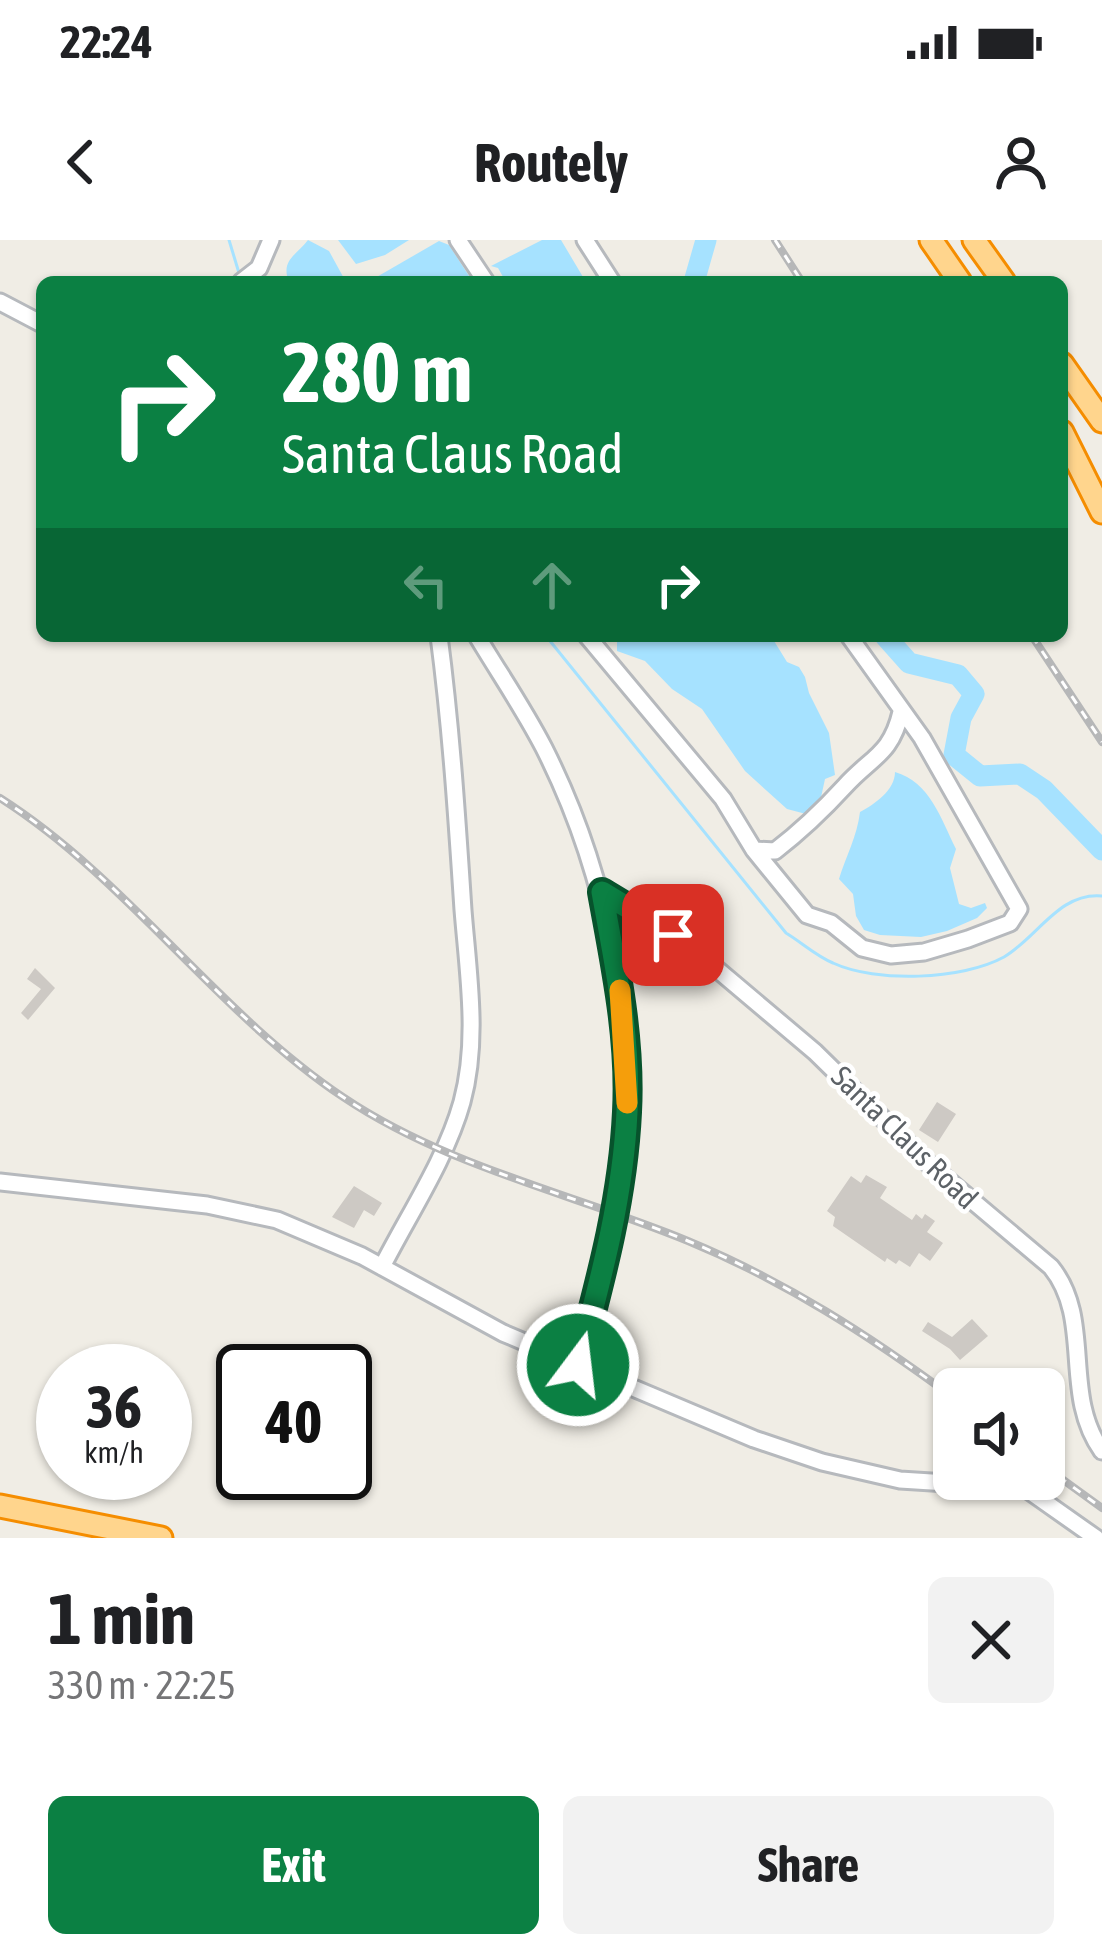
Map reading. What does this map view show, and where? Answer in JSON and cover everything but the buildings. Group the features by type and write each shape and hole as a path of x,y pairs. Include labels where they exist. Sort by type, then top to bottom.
{"highway":[{"path":"931,240 957,276"},
{"path":"974,240 1000,276"},
{"path":"1068,373 1102,421"},
{"path":"1068,444 1102,512"},
{"path":"0,1506 161,1538"}],"street":[{"path":"249,276 259,268 272,240"},
{"path":"458,240 482,276"},
{"path":"585,240 608,276"},
{"path":"259,268 266,276"},
{"path":"0,302 36,321"},
{"path":"382,1267 461,1107 470,1057 450,718 440,642"},
{"path":"481,642 544,748 602,892 621,998 628,1108 623,1162 609,1245 578,1365"},
{"path":"592,642 723,799 754,850 807,915 830,923 862,948 891,955 924,952 1010,923 1019,909 922,738 853,642"},
{"path":"754,850 775,851 833,802 848,782 880,757 896,735 901,712"},
{"name":"Santa Claus Road","path":"602,892 699,954 815,1052 930,1165 1051,1267 1064,1282 1074,1311 1079,1394 1090,1433 1102,1450"},
{"path":"0,1182 207,1205 277,1220 382,1267 503,1333 754,1439 822,1462 901,1480 1025,1488 1096,1538"}],"water":[{"path":"308,240 329,251 343,276 288,276 288,263"},
{"path":"338,240 409,240 385,255 356,264"},
{"path":"542,240 561,240 582,276 503,276 491,266"},
{"path":"439,241 449,245 469,276 378,276"},
{"path":"617,642 775,642 787,662 799,667 805,677 829,733 835,775 825,779 820,802 806,814 787,809 745,771 702,709 672,689 645,661 617,651"},
{"path":"895,772 917,784 939,814 956,849 950,868 959,904 971,908 985,903 987,908 977,918 921,937 864,930 856,916 853,894 839,879 860,812 888,790"}],"waterway":[{"path":"229,240 239,273"},
{"path":"696,276 706,240"},
{"path":"551,642 786,933 827,960 895,976 966,970 1004,957 1073,901 1102,896"},
{"path":"890,642 909,663 958,675 974,694 961,718 954,755 980,776 1020,774 1044,790 1102,850"}],"railway":[{"path":"775,240 798,276"},
{"path":"1036,642 1102,742"},
{"path":"0,798 90,867 254,1026 343,1097 468,1161 645,1224 759,1274 858,1332 933,1384"},
{"path":"1065,1481 1102,1508"}],"slow traffic":[{"path":"620,990 627,1103"}],"route":[{"path":"578,1365 609,1245 628,1108 621,998 602,892 673,935"}]}
